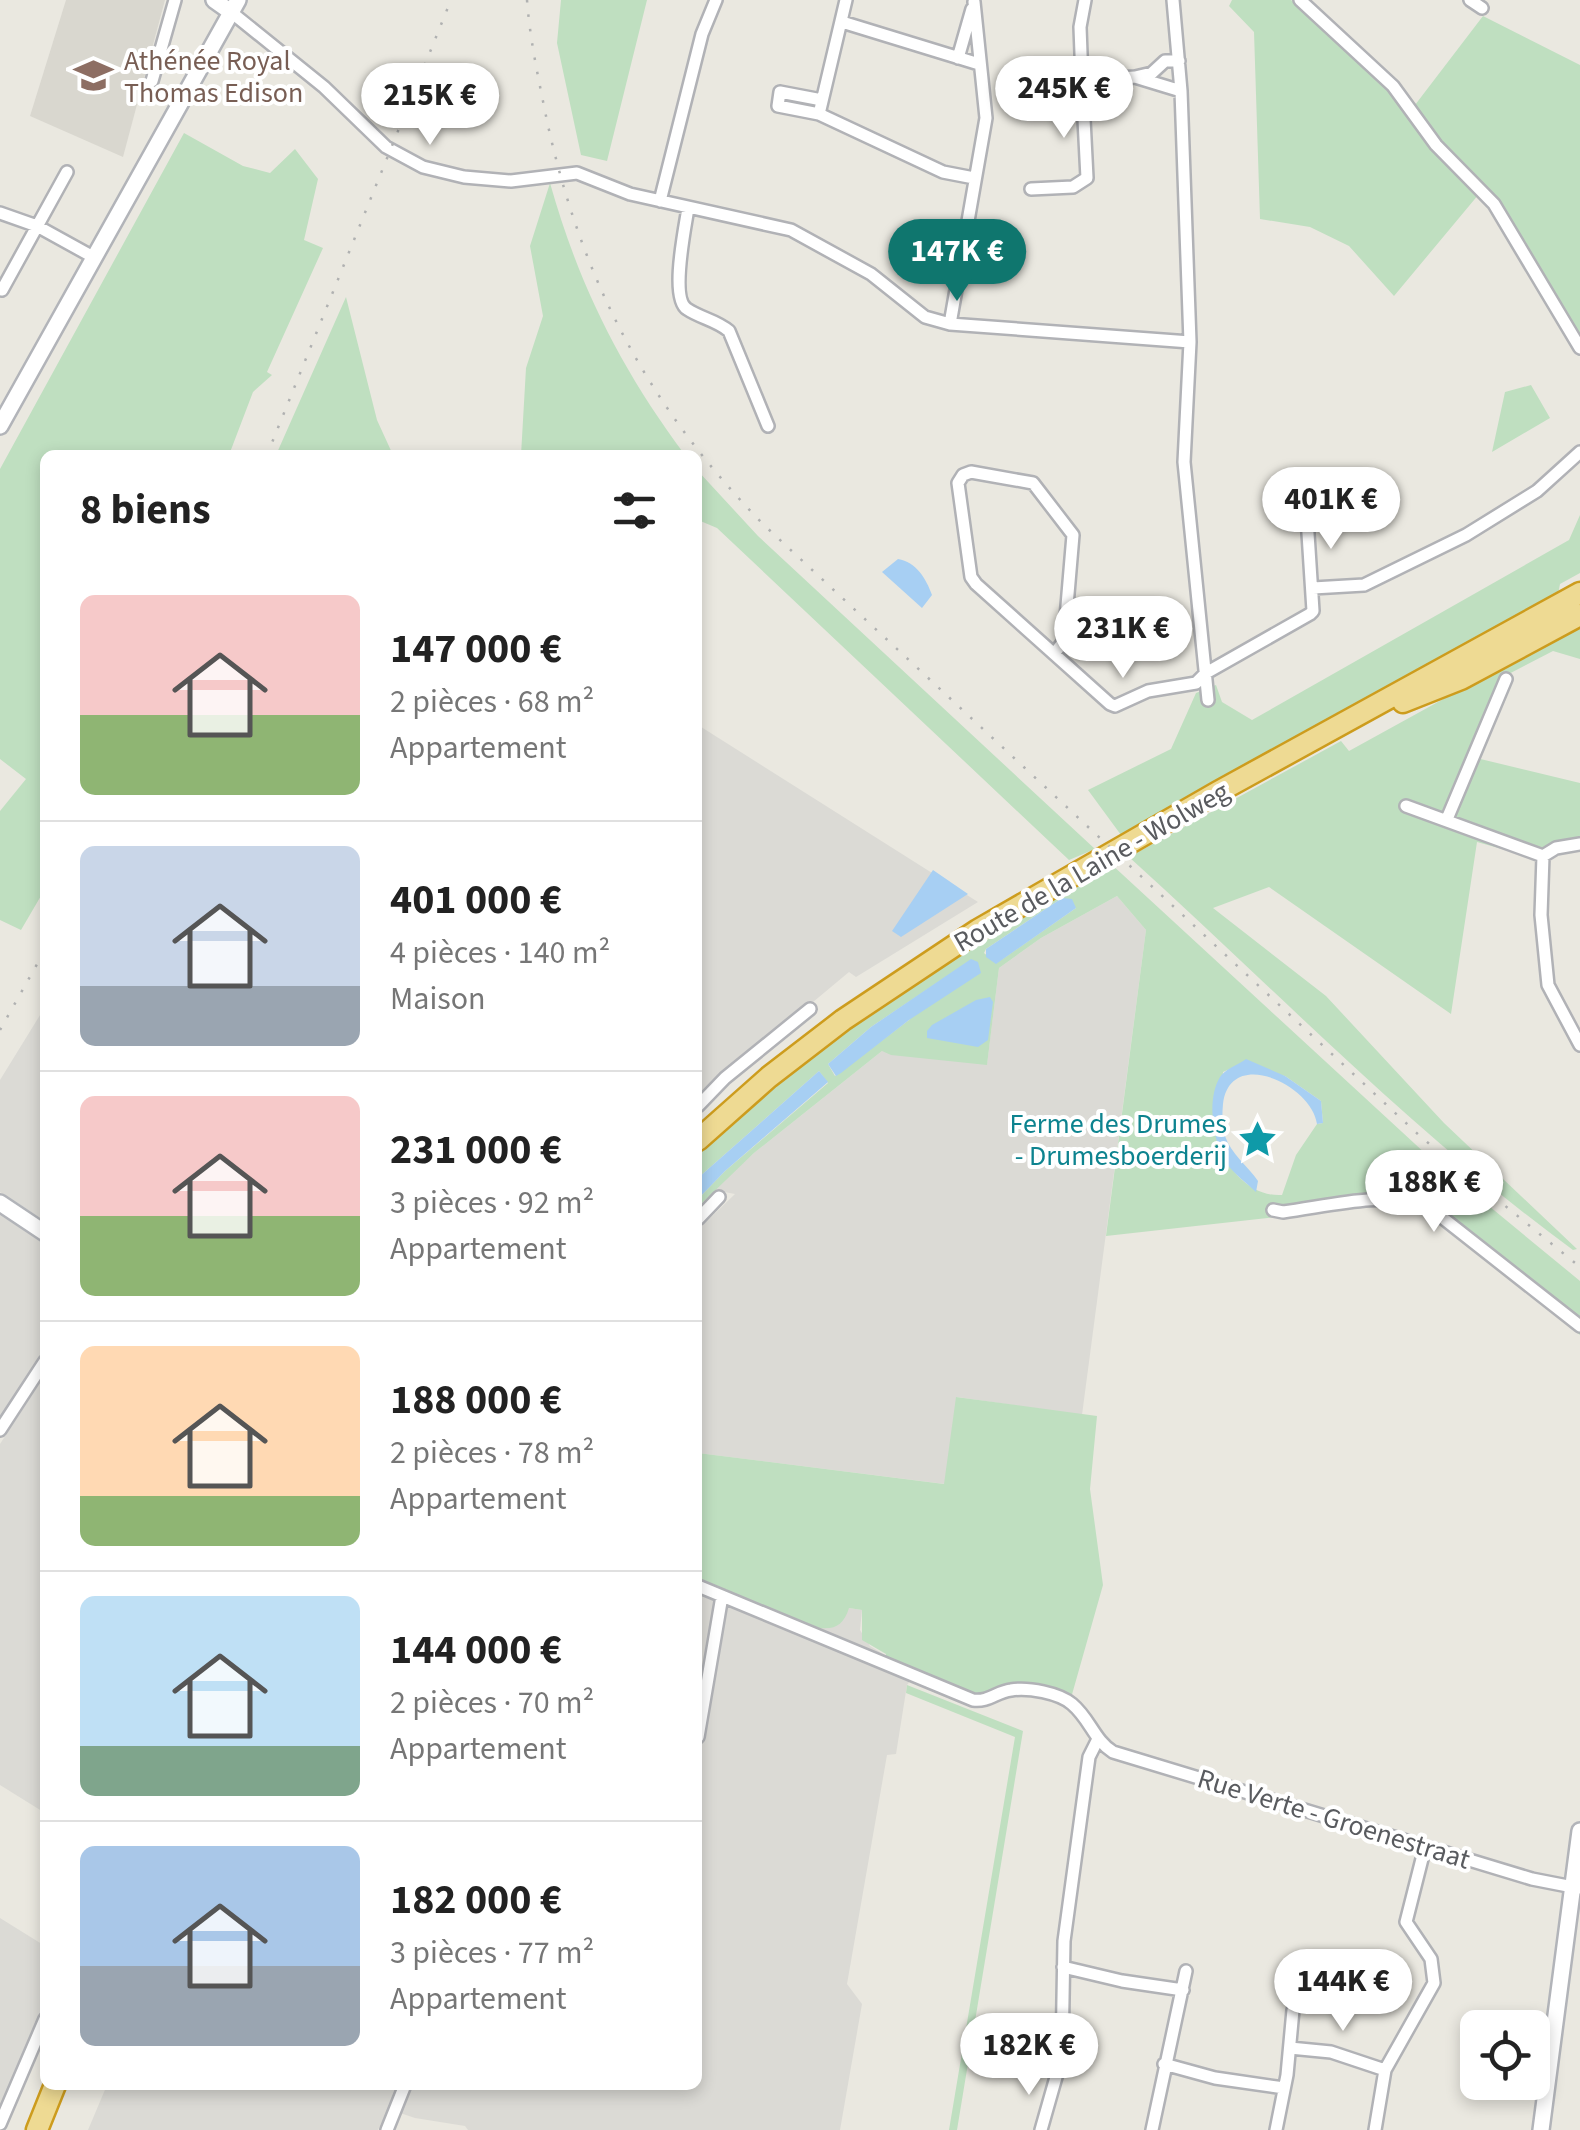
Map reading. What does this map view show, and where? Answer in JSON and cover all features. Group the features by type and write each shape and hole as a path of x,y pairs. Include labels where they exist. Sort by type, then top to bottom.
{"highway":[{"name":"Route de la Laine - Wolweg","path":"702,1136 769,1077 911,972 1046,889 1580,593"},
{"name":"Route de la Laine - Wolweg","path":"1346,722 1461,680 1580,615"},
{"path":"37,2130 53,2090"}],"main road":[{"path":"0,426 234,6 214,0"},
{"path":"0,1204 40,1230"},
{"path":"1542,2130 1577,1888 1580,1831"}],"street":[{"path":"152,81 175,0"},
{"path":"660,202 702,34 716,0"},
{"path":"819,114 846,0"},
{"path":"1031,189 1072,188 1087,178 1080,28 1085,0"},
{"path":"1172,0 1182,91 1190,342 1184,462 1208,700"},
{"path":"1300,0 1393,86 1436,146 1494,204 1580,348"},
{"path":"1470,0 1482,8"},
{"path":"958,58 974,1"},
{"path":"950,324 986,118 974,1"},
{"path":"234,6 386,148 423,168 459,177 511,181 577,173 660,202 790,230 826,246 871,274 925,318 950,324 1190,342"},
{"path":"842,22 979,64"},
{"path":"1082,80 1135,77 1152,73 1166,61 1179,62"},
{"path":"1135,77 1182,91"},
{"path":"822,100 780,92 778,106 819,114 943,172 974,178"},
{"path":"2,290 67,172"},
{"path":"688,208 680,257 680,302 684,308 729,331 768,426"},
{"path":"0,213 37,226 95,258"},
{"path":"1313,588 1364,584 1466,535 1537,491 1580,452"},
{"path":"1054,654 1064,641 1072,535 1033,483 971,472 964,475 958,483 971,577 1054,654 1115,706 1148,691 1196,683 1206,673 1314,611 1308,518"},
{"path":"1203,655 1240,653"},
{"path":"1446,819 1506,680"},
{"path":"1406,806 1542,856"},
{"path":"1542,856 1556,848 1580,844"},
{"path":"1542,856 1542,935 1548,984 1580,1046"},
{"path":"702,1102 810,1008"},
{"path":"702,1214 719,1198"},
{"path":"1273,1210 1284,1212 1384,1199 1425,1204 1580,1326"},
{"path":"0,1430 40,1369"},
{"path":"702,1588 973,1700 1011,1690 1063,1698 1082,1714 1097,1740 1089,1757 1063,1967 1062,2056 1041,2130"},
{"path":"702,1713 722,1596"},
{"name":"Rue Verte - Groenestraat","path":"1097,1740 1114,1752 1532,1880 1577,1888"},
{"path":"1375,2130 1385,2070 1434,1984 1431,1959 1406,1922 1425,1847"},
{"path":"1063,1967 1183,1990"},
{"path":"1152,2130 1186,1971"},
{"path":"1276,2130 1293,2010"},
{"path":"0,2124 40,2031"},
{"path":"1290,2048 1332,2052 1385,2070"},
{"path":"1164,2064 1215,2078 1284,2088"},
{"path":"387,2130 403,2090"}],"shaded area":[{"name":"Athénée Royal Thomas Edison","path":"66,0 165,0 123,157 30,116"},
{"path":"702,728 978,902 856,977 849,972 702,1095"},
{"path":"1117,896 1146,930 1082,1415 957,1397 945,1484 702,1454 702,1226 735,1194 714,1190 754,1153 882,1051 987,1064 999,968 1041,938"},
{"path":"40,1015 40,1218 0,1192 0,1080"},
{"path":"0,1215 40,1241 40,1356 0,1417"},
{"path":"40,1383 40,1810 0,1785 0,1444"},
{"path":"702,1581 819,1628 849,1608 862,1610 860,1630 870,1646 916,1674 907,1685 896,1754 887,1755 847,1984 862,2004 840,2130 468,2130 465,2126 388,2109 378,2130 88,2130 105,2090 702,2090"},
{"path":"0,1918 40,1943 40,2021 0,2113"}],"green space":[{"path":"561,0 647,0 607,161 581,155 557,43"},
{"path":"1232,0 1291,0 1394,82 1415,105 1483,16 1580,65 1580,339 1573,329 1563,334 1540,287 1479,194 1394,296 1349,246 1310,227 1260,219 1254,32 1229,6"},
{"path":"184,133 243,166 270,173 295,149 318,179 304,240 323,248 267,372 272,375 253,392 231,450 40,450 40,898 21,930 0,920 0,811 26,779 0,759 0,469"},
{"path":"550,183 574,257 604,325 641,391 681,450 521,450 526,368 543,316 530,246"},
{"path":"346,297 377,420 391,450 278,450"},
{"path":"1531,385 1550,418 1492,452 1505,392"},
{"path":"702,475 758,536 1095,849 1069,860 717,528 702,522"},
{"path":"1580,515 1580,573 1560,584 1558,594 1121,835 1088,790 1171,749 1196,693 1216,685 1222,702 1252,720 1569,540"},
{"path":"1580,627 1580,659 1553,651 1499,679 1468,756 1580,783 1580,850 1534,858 1477,842 1451,1014 1269,887 1213,908 1326,996 1444,1123 1577,1249 1573,1250 1401,1109 1129,857 1341,741 1349,751"},
{"path":"1110,863 1427,1155 1580,1281 1580,1335 1432,1214 1411,1205 1106,1236 1146,930 1117,896 1041,938 999,968 987,1065 882,1051 754,1153 702,1203 702,1195 725,1171 828,1083 819,1071 702,1174 702,1147 785,1074 935,965","holes":["1062,898 1076,908 996,963 984,953","971,960 909,1020 835,1076 828,1064 871,1027","1234,1067 1285,1076 1321,1101 1323,1123 1317,1124 1296,1155 1282,1195 1250,1186 1221,1151 1217,1140 1223,1072"]},
{"path":"956,1397 1097,1416 1090,1489 1103,1585 1071,1698 1013,1684 977,1696 885,1661 886,1654 862,1640 862,1610 849,1608 838,1625 819,1628 702,1581 702,1454 944,1484"},
{"path":"907,1685 1023,1731 957,2130 949,2130 1015,1737 906,1693"}],"water":[{"path":"898,559 915,567 927,583 932,595 922,608 882,572"},
{"path":"933,870 968,894 901,937 892,931"},
{"path":"1062,898 1072,899 1076,908 996,964 986,957 986,949"},
{"path":"971,959 978,962 981,973 909,1020 836,1076 828,1064 871,1027"},
{"path":"990,997 993,1002 988,1040 978,1047 927,1038 932,1025 976,1000"},
{"path":"1246,1059 1285,1076 1321,1101 1323,1123 1317,1124 1301,1096 1271,1078 1240,1077 1229,1087 1223,1104 1224,1132 1231,1149 1258,1181 1256,1192 1227,1164 1213,1121 1213,1097 1220,1077"},
{"path":"819,1071 828,1082 702,1195 702,1174"}],"railway":[{"path":"269,450 451,0"},
{"path":"527,0 547,121 580,236 626,340 654,388 699,450"},
{"path":"702,454 765,526 1421,1137 1580,1267"},
{"path":"0,1030 40,959"}],"place":[{"name":"Athénée Royal Thomas Edison","path":"94,76"},
{"name":"Ferme des Drumes - Drumesboerderij","path":"1257,1139"}]}
